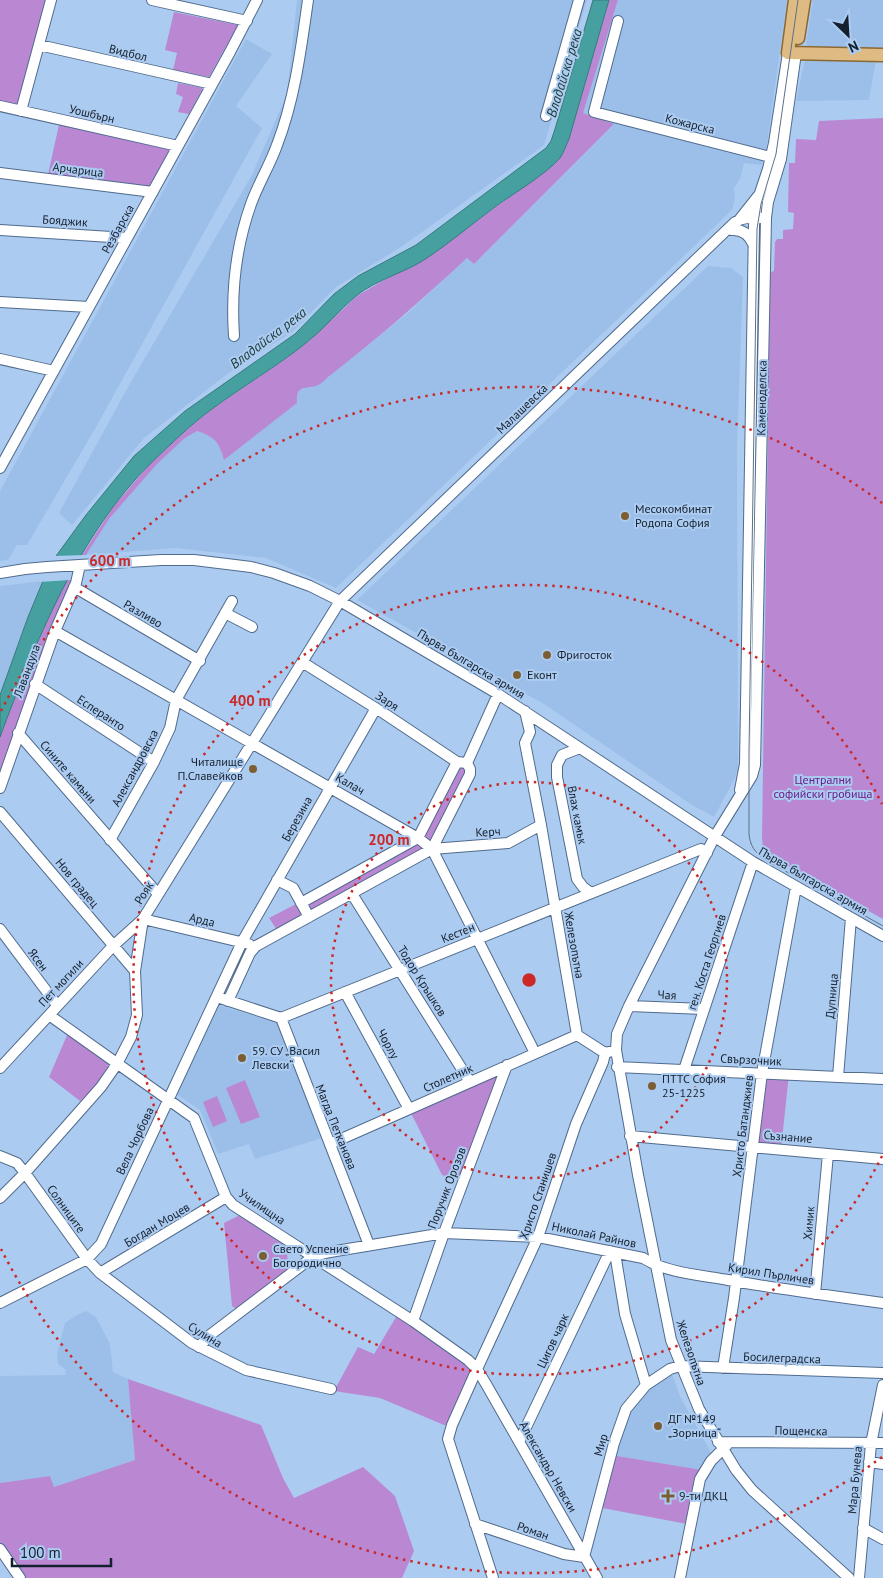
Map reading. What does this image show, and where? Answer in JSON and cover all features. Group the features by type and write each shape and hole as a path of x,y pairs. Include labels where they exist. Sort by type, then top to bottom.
{"main road":[{"name":"Каменоделска","path":"792,53 795,0"},
{"name":"Каменоделска","path":"792,53 804,0"},
{"path":"792,53 883,55"}],"street":[{"path":"21,111 51,0"},
{"path":"152,0 247,20"},
{"name":"Резбарска","path":"0,468 257,0"},
{"path":"234,336 234,290 237,257 244,223 277,146 296,82 308,0"},
{"path":"546,116 578,0"},
{"name":"Кожарска","path":"618,22 594,112 776,158"},
{"name":"Видбол","path":"39,45 212,84"},
{"name":"Каменоделска","path":"739,796 745,764 754,245 768,202 792,53"},
{"name":"Уошбърн","path":"0,106 178,146"},
{"name":"Каменоделска","path":"715,836 752,776 755,765 760,194 776,158"},
{"name":"Арчарица","path":"0,173 153,192"},
{"name":"Малашевска","path":"340,601 722,236 760,194"},
{"path":"738,220 760,222"},
{"name":"Малашевска","path":"722,236 740,226 760,222"},
{"name":"Бояджик","path":"0,230 128,238"},
{"path":"731,230 745,233 754,245"},
{"path":"0,302 89,307"},
{"path":"0,359 54,371"},
{"name":"Първа българска армия","path":"0,573 47,567 161,560 194,560 219,562 274,573 310,586 340,601 498,694 753,862 883,936"},
{"name":"Лавандула","path":"0,788 35,684 74,587 80,565"},
{"name":"Разливо","path":"74,587 200,661"},
{"name":"Александровска","path":"110,840 154,762 170,728 176,700 200,661 232,601"},
{"name":"Рояк","path":"0,1198 102,1087 117,1064 131,1037 136,1022 134,971 143,919 340,601"},
{"path":"225,613 252,627"},
{"name":"Калач","path":"55,631 330,787 418,838 432,849 535,1053"},
{"name":"Заря","path":"302,662 462,762"},
{"name":"Есперанто","path":"35,684 154,762"},
{"path":"301,903 418,838 462,762 498,694"},
{"name":"Березина","path":"242,942 376,708"},
{"path":"525,711 530,732"},
{"path":"541,825 525,743 530,732 545,724"},
{"name":"Сините камъни","path":"18,733 158,894"},
{"name":"Влах камък","path":"580,748 562,755 557,765 557,777 577,878 582,887 591,893"},
{"path":"228,1001 250,953 256,946 432,849 470,774 470,769 462,762"},
{"name":"Нов градец","path":"0,812 134,971"},
{"name":"Керч","path":"432,849 508,842 541,825"},
{"name":"Железопътна","path":"541,825 576,1035"},
{"path":"576,1035 605,1053 616,1050 617,1034 629,1006 715,836"},
{"name":"Кестен","path":"281,1018 700,849 707,853"},
{"path":"377,862 384,876"},
{"name":"ген. Коста Георгиев","path":"684,1070 753,862"},
{"path":"277,880 293,888 310,917"},
{"name":"Христо Батанджиев","path":"723,1368 762,1073 796,888"},
{"name":"Тодор Кръшков","path":"352,894 470,1082"},
{"name":"Дупница","path":"838,1076 851,918"},
{"name":"Пет могили","path":"0,1068 113,946 143,919"},
{"name":"Арда","path":"143,919 256,946"},
{"name":"Ясен","path":"0,929 57,1005"},
{"name":"Вела Чорбова","path":"0,1303 87,1259 101,1244 242,942"},
{"name":"Чорлу","path":"345,992 409,1109"},
{"path":"216,997 281,1018"},
{"name":"Чая","path":"629,1006 704,1009"},
{"name":"Училищна","path":"48,1014 194,1118 226,1197 234,1205 413,1321 468,1360 477,1369"},
{"name":"Магда Петканова","path":"281,1018 369,1245"},
{"name":"Столетник","path":"330,1144 576,1035"},
{"name":"Железопътна","path":"616,1050 630,1136 655,1266 671,1340 680,1366 699,1409 723,1444 736,1470 752,1490 849,1578"},
{"name":"Христо Станишев","path":"493,1578 448,1439 452,1425 538,1237 576,1124 603,1062 605,1053"},
{"name":"Поручик Орозов","path":"413,1321 507,1065"},
{"name":"Свързочник","path":"618,1067 883,1079"},
{"name":"Съзнание","path":"630,1136 883,1159"},
{"name":"Химик","path":"815,1294 828,1154"},
{"name":"Солниците","path":"0,1156 17,1163 87,1259"},
{"name":"Богдан Моцев","path":"100,1273 226,1197"},
{"name":"Николай Райнов","path":"199,1347 210,1335 314,1256 369,1245 444,1233 538,1237 643,1258 655,1266"},
{"path":"612,1252 625,1314 646,1385"},
{"name":"Цигов чарк","path":"519,1442 612,1252"},
{"name":"Сулина","path":"87,1259 100,1273 199,1347 246,1370 331,1389"},
{"name":"Кирил Пърличев","path":"655,1266 815,1294 883,1303"},
{"name":"Мир","path":"584,1557 614,1443 626,1410 646,1385 680,1366"},
{"name":"Босилеградска","path":"680,1366 883,1373"},
{"name":"Александър Невски","path":"477,1369 597,1578"},
{"name":"Мара Бунева","path":"859,1578 871,1444 883,1385"},
{"name":"Пощенска","path":"723,1444 883,1443"},
{"path":"680,1578 700,1479 723,1444"},
{"path":"869,1462 883,1464"},
{"name":"Роман","path":"475,1524 564,1554 584,1557"},
{"path":"863,1528 883,1539"},
{"path":"0,1549 20,1578"}],"shaded area":[{"path":"297,0 587,0 544,145 401,247 336,287 293,331 226,375 144,438 72,525 59,513 128,387 252,175 287,94"},
{"path":"593,0 609,0 569,139 560,158 538,177 495,207 445,246 410,268 364,290 306,343 204,415 151,463 125,492 80,557 44,628 0,737 0,695 28,617 56,556 86,515 134,456 185,411 295,334 334,294 358,276 416,245 546,148 551,141 555,129"},
{"path":"618,0 787,0 765,159 761,165 744,163 740,179 734,188 735,199 732,210 336,588 266,558 176,548 86,555 109,519 157,464 185,438 197,431 211,436 220,447 224,460 296,396 300,390 316,386 355,356 409,312 467,258 474,264 614,125 583,113"},
{"path":"813,0 883,0 883,50 810,47 806,44"},
{"path":"246,39 272,54 236,106 262,128 96,427 27,545 17,545 8,560 0,561 0,491"},
{"path":"805,59 876,60 869,100 796,101"},
{"path":"708,266 731,268 743,277 737,448 738,768 735,778 714,817 692,805 544,704 357,600"},
{"path":"43,581 28,617 0,695 0,586"},
{"name":"59. СУ „Васил Левски“","path":"219,1005 277,1023 322,1138 255,1159 249,1144 218,1154 200,1110 176,1094"},
{"path":"86,1311 96,1317 110,1344 113,1372 128,1379 135,1460 54,1487 50,1476 0,1483 0,1376 66,1375 65,1369 58,1364 57,1353 65,1323"},
{"name":"ДГ №149 „Зорница“","path":"670,1369 680,1396 711,1453 702,1470 611,1455 626,1409"}],"green space":[{"path":"0,0 51,0 21,111 0,106"},
{"path":"609,0 618,0 583,113 614,124 474,264 467,258 364,349 318,385 299,391 297,403 224,460 218,444 212,438 197,431 185,438 157,464 109,519 86,555 82,555 113,507 149,465 186,430 212,409 309,341 357,296 426,259 543,173 559,159 569,139"},
{"path":"174,12 238,25 209,77 173,70 177,53 165,50"},
{"path":"178,83 203,88 189,114 178,112 183,97 176,94"},
{"name":"Централни софийски гробища","path":"883,118 883,919 769,856 763,849 762,838 770,282 771,272 774,271 775,242 777,239 783,239 783,230 793,229 794,213 788,212 789,163 795,163 796,139 816,140 819,121"},
{"path":"60,120 178,146 153,192 47,179"},
{"path":"67,580 72,580 0,788 0,737 19,687"},
{"path":"457,762 470,769 432,849 309,917 301,903 418,838"},
{"path":"298,903 305,915 277,930 269,918"},
{"path":"68,1033 110,1063 95,1087 80,1101 49,1077"},
{"path":"507,1065 463,1181 442,1175 409,1109"},
{"path":"762,1073 789,1074 781,1149 753,1147"},
{"path":"245,1080 260,1117 241,1124 226,1088"},
{"path":"217,1096 227,1121 213,1127 203,1102"},
{"path":"240,1215 282,1244 287,1254 289,1269 236,1309 232,1306 224,1223"},
{"path":"399,1312 477,1369 452,1425 444,1425 380,1398 334,1391 358,1347 374,1354"},
{"path":"128,1379 261,1425 283,1478 294,1498 363,1467 395,1496 414,1551 402,1578 20,1578 0,1549 0,1483 50,1476 54,1487 135,1460"},
{"path":"611,1455 702,1470 687,1524 597,1507"}],"pier":[{"path":"85,555 70,580 40,582 54,556"}],"tram line":[{"path":"798,0 776,154 761,204 757,229 749,834 750,842 764,859 883,926"}],"place":[{"name":"Месокомбинат Родопа София","path":"625,516"},
{"name":"Фригосток","path":"547,655"},
{"name":"Еконт","path":"517,675"},
{"name":"Читалище П.Славейков","path":"253,769"},
{"name":"59. СУ „Васил Левски“","path":"242,1058"},
{"name":"ПТТС София 25-1225","path":"652,1086"},
{"name":"Свето Успение Богородично","path":"263,1256"},
{"name":"ДГ №149 „Зорница“","path":"658,1426"},
{"name":"9-ти ДКЦ","path":"668,1496"}],"water label":[{"name":"Владайска река","path":"564,73"},
{"name":"Владайска река","path":"268,338"}]}
